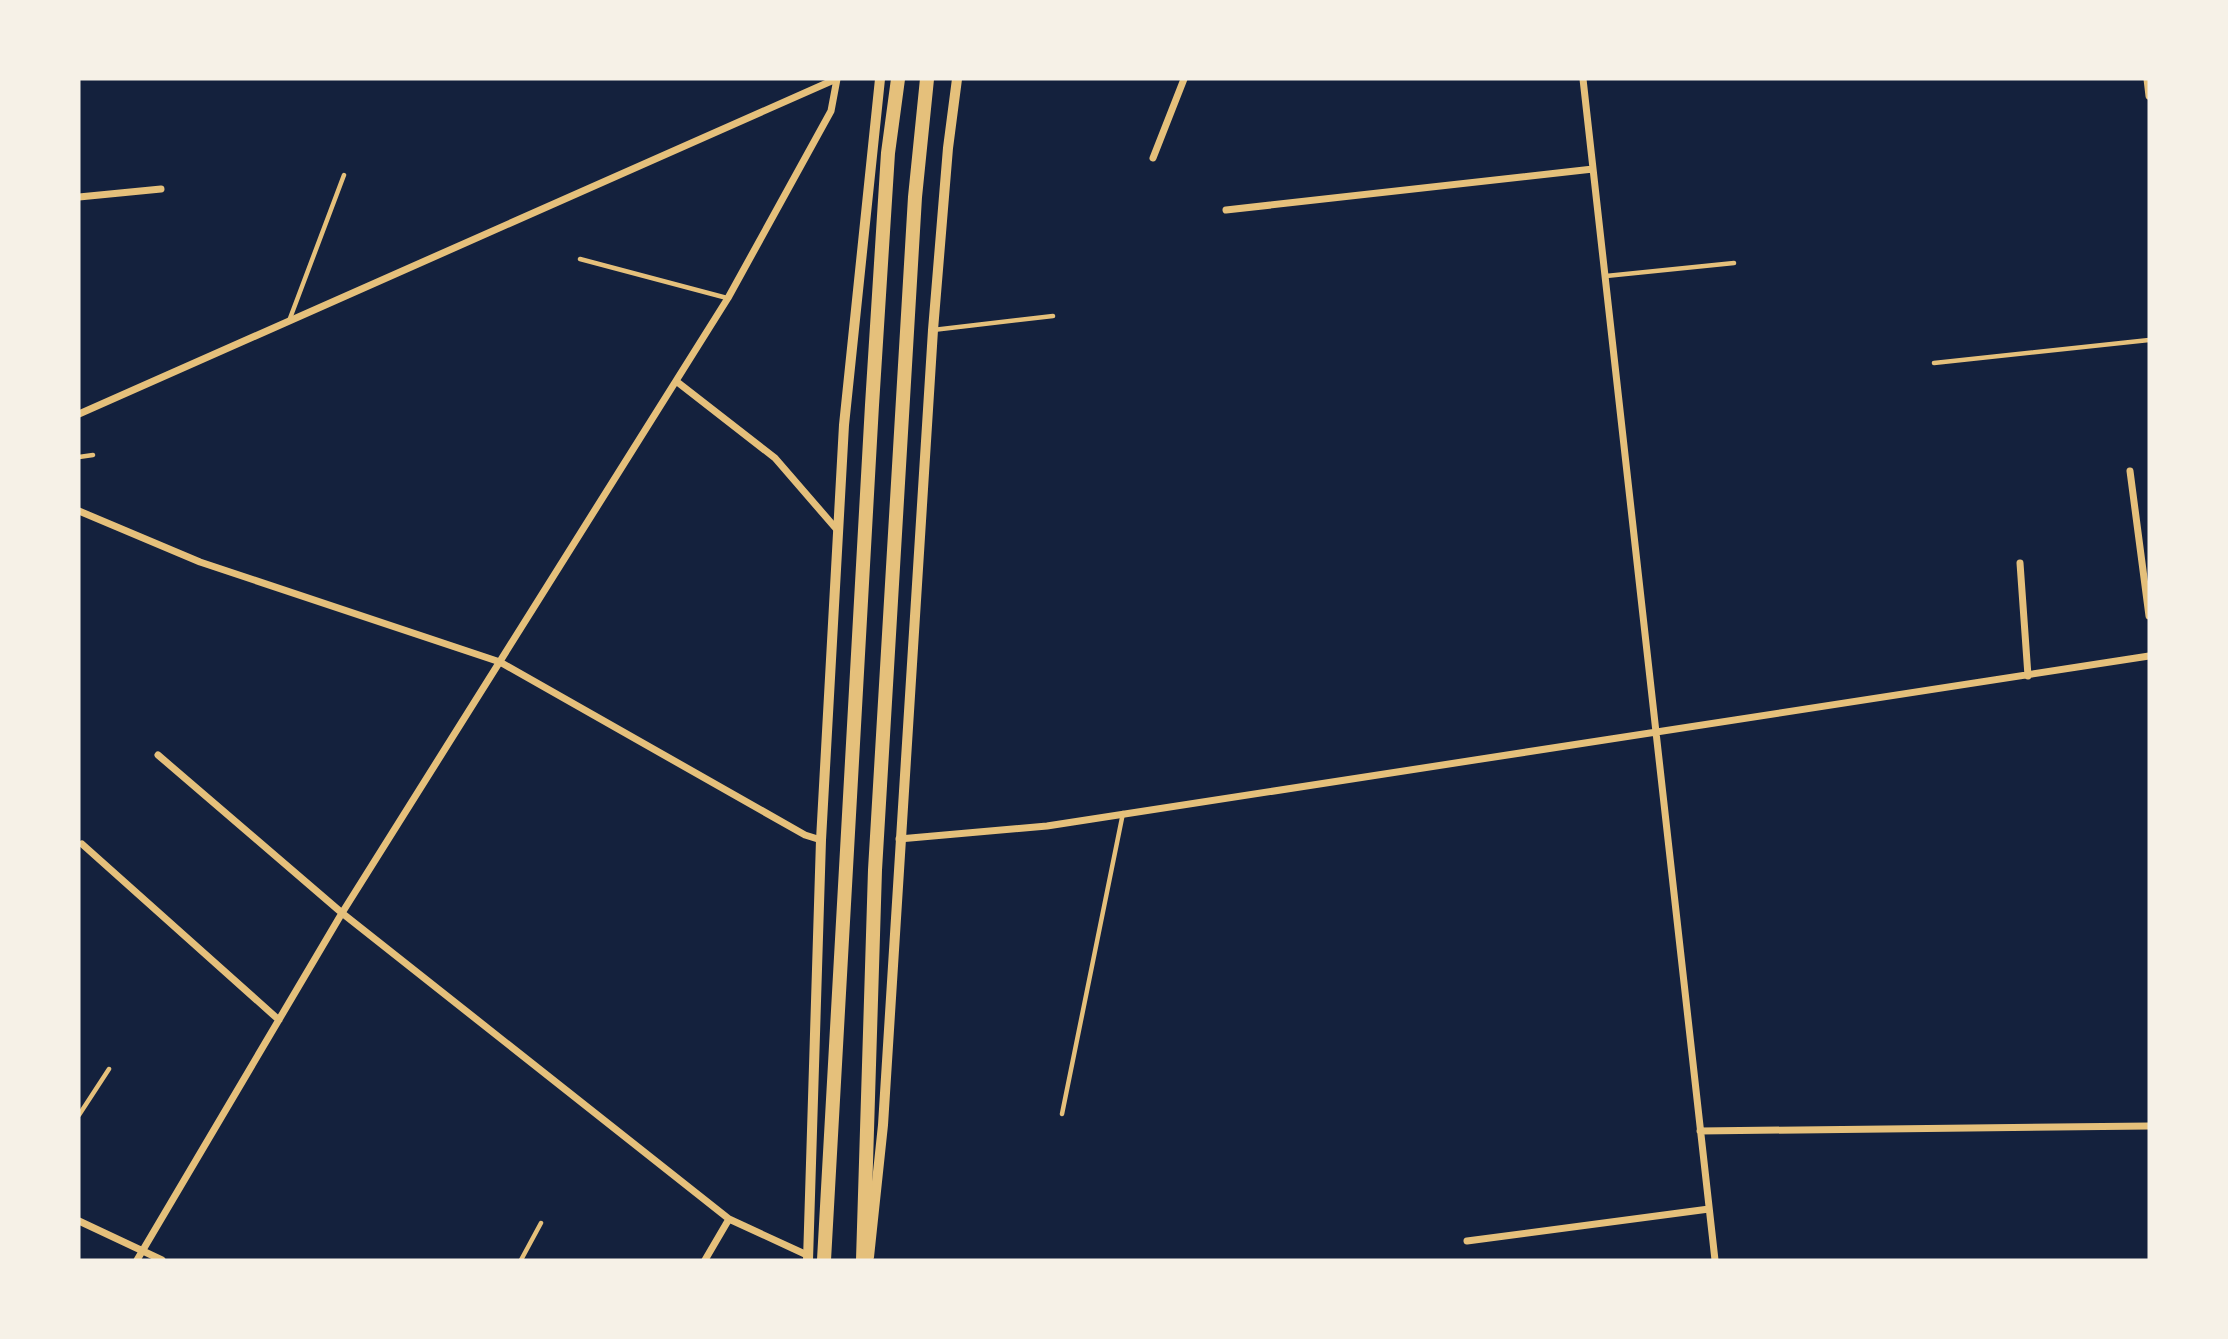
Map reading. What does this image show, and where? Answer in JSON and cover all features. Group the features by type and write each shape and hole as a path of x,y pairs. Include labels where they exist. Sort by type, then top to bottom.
{"main road":[{"path":"824,1260 871,419 888,153 898,79"},
{"path":"863,1260 875,870 915,197 927,79"}],"street":[{"path":"137,1260 342,913 728,298 831,111 837,79"},
{"path":"79,414 837,79"},
{"path":"158,755 342,913 729,1219 807,1257 821,840 844,425 880,79"},
{"path":"869,1260 883,1125 933,330 948,148 957,79"},
{"path":"1153,158 1184,79"},
{"path":"1583,79 1715,1260"},
{"path":"2147,79 2149,96"},
{"path":"1226,210 1593,169"},
{"path":"79,197 161,189"},
{"path":"676,381 775,458 839,533"},
{"path":"2130,471 2149,616"},
{"path":"79,511 200,562 500,662 805,835 821,840"},
{"path":"2020,563 2028,676"},
{"path":"900,839 1047,826 1123,812 1655,734 2149,656"},
{"path":"82,844 278,1020"},
{"path":"1700,1132 2149,1126"},
{"path":"1467,1241 1709,1209"},
{"path":"705,1260 729,1219"},
{"path":"79,1221 162,1260"}],"lane":[{"path":"289,322 344,175"},
{"path":"580,259 728,298"},
{"path":"1605,276 1734,263"},
{"path":"933,330 1053,316"},
{"path":"1934,363 2149,340"},
{"path":"79,457 93,455"},
{"path":"1062,1114 1123,812"},
{"path":"79,1115 108,1069"},
{"path":"521,1260 541,1223"}]}
